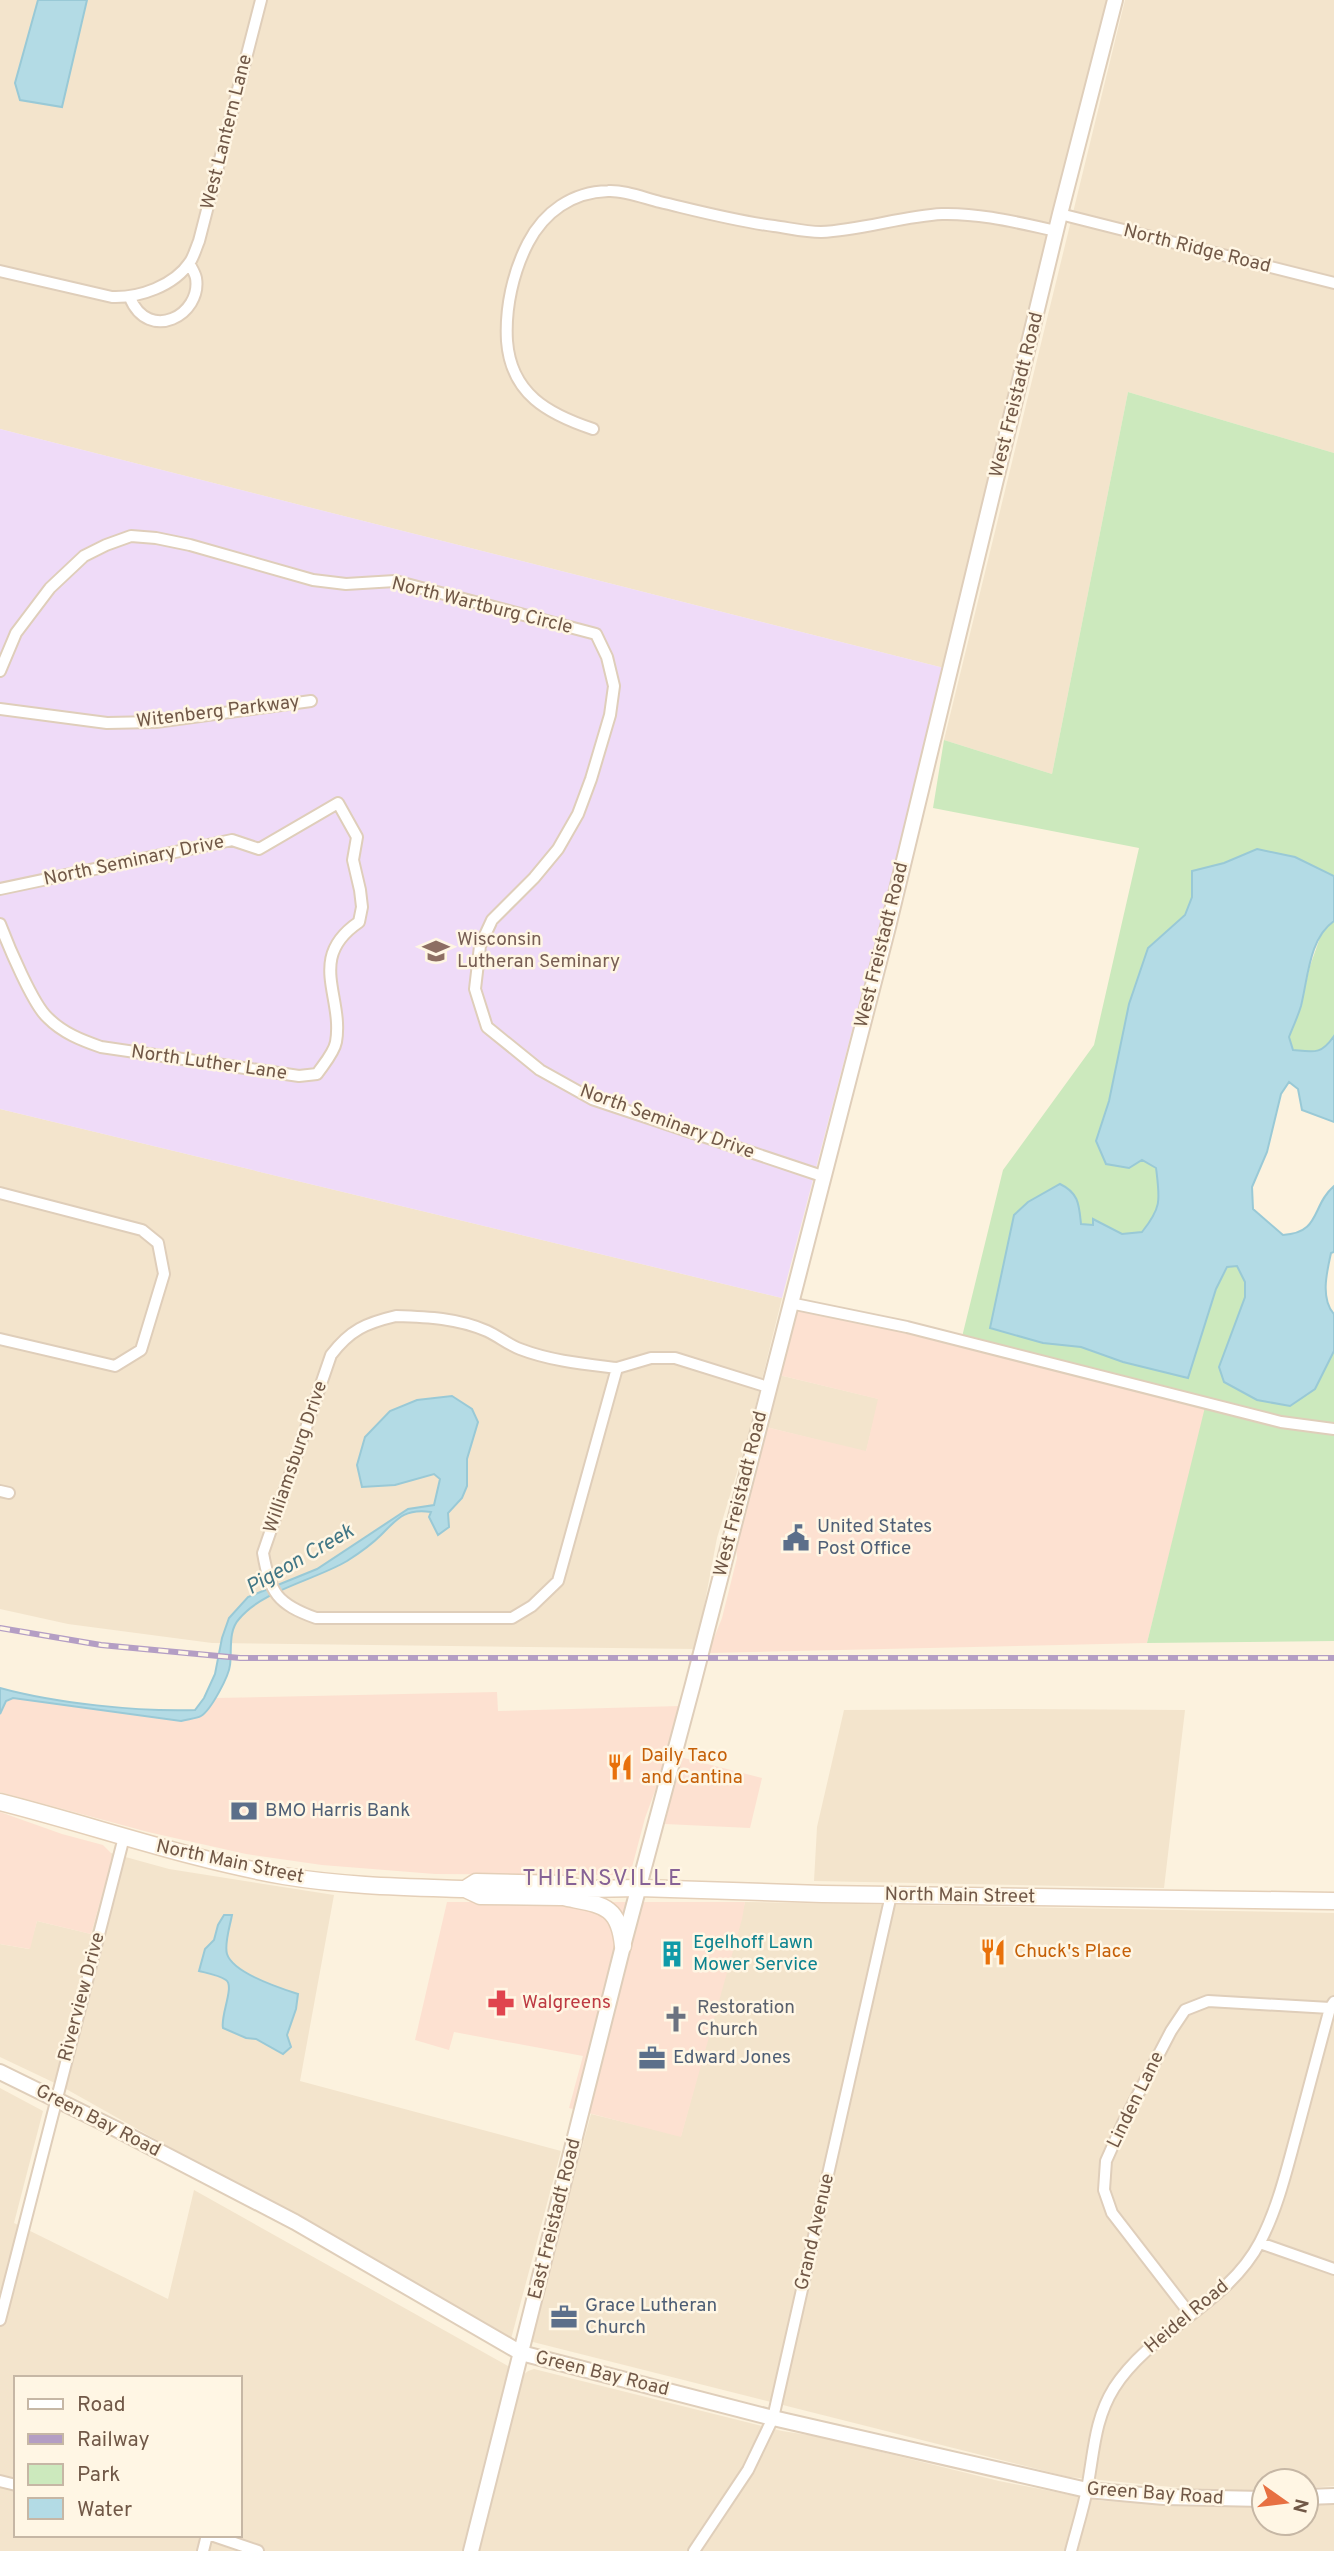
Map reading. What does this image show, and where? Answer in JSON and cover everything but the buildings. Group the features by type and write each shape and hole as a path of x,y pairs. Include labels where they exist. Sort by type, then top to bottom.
{"main road":[{"name":"North Main Street","path":"0,1802 124,1838 284,1876 347,1884 465,1889 480,1896 561,1897 586,1889"},
{"name":"North Main Street","path":"465,1889 476,1882 563,1884 586,1889 1334,1901"},
{"path":"561,1897 607,1908 619,1921 623,1946"}],"street":[{"name":"West Lantern Lane","path":"189,263 196,278 186,310 177,317 155,321 143,318 134,309 130,298 155,289 176,276 189,263 199,242 261,0"},
{"name":"West Freistadt Road","path":"639,1888 888,927 1060,214 1115,0"},
{"path":"593,429 562,419 546,410 528,393 517,377 508,352 509,309 519,262 535,230 554,209 576,197 611,190 750,224 821,232 940,214 1001,219 1057,231"},
{"name":"North Ridge Road","path":"1060,214 1334,283"},
{"path":"0,271 112,297 130,298"},
{"name":"North Wartburg Circle","path":"0,671 16,634 50,588 84,556 131,536 190,545 313,580 346,584 395,581 596,634 607,657 614,686 610,715 578,814 558,849 534,878 492,920 480,946 475,989 487,1027"},
{"name":"Witenberg Parkway","path":"0,709 107,723 156,722 311,701"},
{"name":"North Seminary Drive","path":"0,889 232,840 259,849 338,803"},
{"name":"North Luther Lane","path":"0,924 9,949 45,1016 77,1038 101,1047 299,1076 317,1074 336,1044 330,960 346,931 359,922 362,907 353,860 357,837 338,803"},
{"name":"North Seminary Drive","path":"487,1027 540,1070 592,1099 822,1176"},
{"path":"0,1193 142,1230 158,1243 164,1274 141,1350 115,1366 0,1339"},
{"path":"790,1303 907,1327 1281,1422 1334,1429"},
{"name":"Williamsburg Drive","path":"617,1368 558,1581 532,1606 512,1618 489,1620 316,1618 281,1602 267,1576 263,1553 331,1355 343,1340 368,1322 396,1316 462,1321 519,1349 559,1361 617,1368 650,1357 675,1358 768,1387"},
{"name":"Riverview Drive","path":"0,2320 124,1838"},
{"name":"East Freistadt Road","path":"471,2551 639,1888"},
{"name":"Grand Avenue","path":"694,2551 748,2470 773,2418 891,1895"},
{"name":"Linden Lane","path":"1191,2314 1112,2213 1104,2190 1106,2161 1123,2123 1171,2031 1185,2010 1208,2001 1332,2005"},
{"name":"Heidel Road","path":"1071,2551 1087,2490 1094,2434 1103,2408 1115,2386 1146,2349 1219,2294 1260,2243 1288,2167 1332,2005"},
{"name":"Green Bay Road","path":"0,2072 295,2222 521,2353 773,2418 1087,2490 1164,2497 1250,2499"},
{"path":"1260,2243 1334,2269"},
{"path":"215,2537 258,2551"}],"shaded area":[{"path":"0,0 1109,0 944,668 0,429"},
{"path":"1125,0 1334,0 1334,453 1128,392 1052,774 944,740"},
{"name":"Wisconsin Lutheran Seminary","path":"0,429 944,668 914,794 782,1298 0,1109"},
{"path":"0,1109 782,1298 748,1436 717,1538 696,1649 212,1643 68,1624 0,1609"},
{"path":"797,1302 1207,1403 1147,1643 708,1653 722,1618 737,1558 736,1545 766,1427 866,1451 878,1399 779,1375"},
{"path":"779,1375 879,1399 866,1452 766,1427"},
{"path":"497,1692 498,1711 680,1706 631,1871 618,1875 435,1874 322,1865 246,1854 148,1832 0,1792 0,1714 6,1701 13,1698 181,1721 212,1705 215,1698"},
{"path":"844,1710 1185,1710 1164,1888 814,1881 817,1827"},
{"path":"680,1757 762,1778 750,1828 665,1824"},
{"path":"0,1812 103,1845 111,1853 111,1863 91,1934 37,1921 30,1949 0,1944"},
{"path":"111,1853 169,1869 334,1895 300,2081 561,2151 511,2339 59,2085 0,2057 0,1944 29,1949 37,1921 91,1934 111,1863"},
{"path":"447,1902 745,1902 681,2137 569,2108 583,2056 454,2032 449,2050 415,2040"},
{"path":"745,1902 1334,1913 1334,2486 1320,2487 1320,2467 1250,2467 1250,2492 1233,2493 1069,2477 529,2341 591,2114 681,2136"},
{"path":"0,2088 43,2111 14,2223 168,2299 194,2190 508,2366 463,2551 0,2551"},
{"path":"534,2369 782,2431 821,2437 999,2481 1102,2501 1250,2506 1250,2537 1320,2537 1320,2504 1334,2503 1334,2551 476,2551 522,2376"}],"green space":[{"path":"1128,392 1334,453 1334,876 1295,857 1257,849 1224,863 1193,871 1192,897 1185,915 1148,948 1129,1004 1109,1101 1096,1141 1156,1168 1159,1193 1156,1214 1142,1233 1122,1234 1094,1219 1093,1225 1081,1225 995,1307 990,1328 1043,1343 1081,1347 1123,1362 1187,1378 1216,1289 1228,1267 1237,1266 1245,1282 1245,1297 1219,1367 1315,1389 1334,1351 1334,1641 1147,1643 1206,1403 961,1341 1003,1170 1094,1045 1139,848 933,808 944,740 1052,774"},
{"path":"1334,921 1334,1036 1316,1051 1293,1050 1289,1037 1300,1009 1310,966 1323,929"}],"water":[{"path":"38,0 87,0 62,107 20,100 15,83"},
{"path":"1257,849 1295,857 1334,876 1334,921 1326,928 1314,948 1301,1006 1289,1037 1293,1050 1312,1051 1321,1049 1334,1036 1334,1122 1302,1110 1298,1089 1289,1082 1281,1094 1267,1152 1252,1187 1253,1209 1283,1235 1295,1233 1310,1224 1334,1186 1334,1252 1331,1253 1328,1268 1326,1293 1334,1314 1334,1351 1315,1389 1290,1406 1257,1400 1224,1382 1219,1367 1245,1297 1245,1282 1237,1266 1227,1267 1216,1289 1188,1378 1123,1362 1081,1347 1043,1343 990,1328 1014,1215 1028,1202 1060,1184 1074,1196 1081,1224 1093,1225 1093,1219 1122,1234 1142,1232 1153,1216 1159,1196 1156,1168 1142,1160 1129,1168 1106,1164 1096,1141 1109,1101 1129,1004 1148,948 1185,915 1192,897 1192,871 1224,863"},
{"path":"452,1396 472,1409 478,1422 467,1459 467,1486 462,1498 448,1513 449,1527 438,1535 429,1517 431,1512 408,1513 347,1561 275,1593 249,1609 233,1629 230,1665 223,1684 210,1707 201,1716 181,1721 13,1698 6,1701 0,1714 0,1688 97,1705 148,1710 195,1710 215,1674 229,1618 248,1597 317,1569 408,1509 434,1505 440,1479 434,1474 395,1485 362,1487 357,1465 365,1437 390,1411 417,1400"},
{"path":"224,1915 232,1915 226,1945 231,1961 258,1979 298,1994 287,2035 291,2047 283,2054 256,2039 246,2038 223,2028 228,1983 220,1977 199,1971 205,1949 214,1940"}],"railway":[{"path":"0,1628 101,1645 240,1658 1334,1658"}],"place":[{"name":"Wisconsin Lutheran Seminary","path":"436,951"},
{"name":"United States Post Office","path":"796,1538"},
{"name":"Daily Taco and Cantina","path":"620,1767"},
{"name":"BMO Harris Bank","path":"244,1811"},
{"name":"Chuck's Place","path":"993,1952"},
{"name":"Egelhoff Lawn Mower Service","path":"672,1954"},
{"name":"Walgreens","path":"501,2003"},
{"name":"Restoration Church","path":"676,2019"},
{"name":"Edward Jones","path":"652,2058"},
{"name":"Grace Lutheran Church","path":"564,2317"}],"district":[{"name":"THIENSVILLE","path":"603,1879"}],"water label":[{"name":"Pigeon Creek","path":"300,1560"}]}
